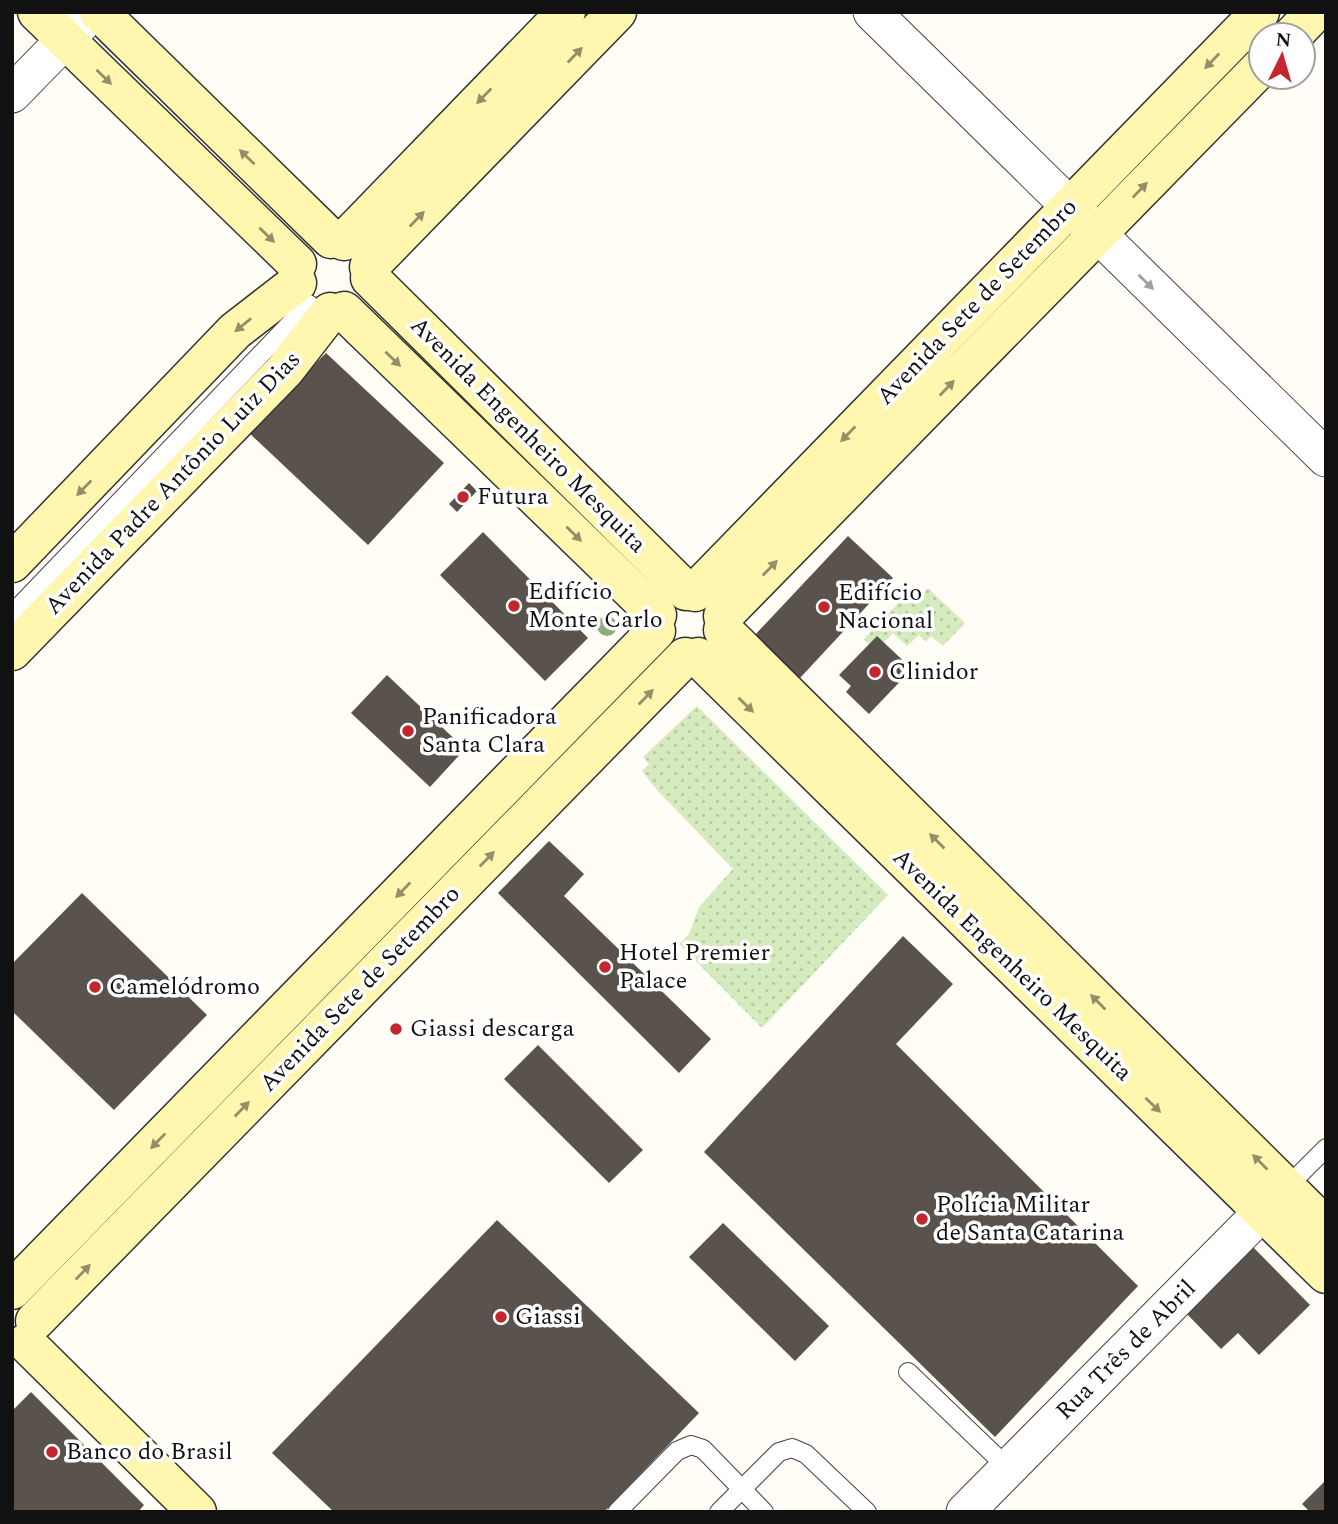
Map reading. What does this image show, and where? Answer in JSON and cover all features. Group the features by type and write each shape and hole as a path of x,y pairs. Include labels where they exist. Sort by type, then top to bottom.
{"main road":[{"name":"Avenida Engenheiro Mesquita","path":"37,12 315,295 510,472 690,612"},
{"name":"Avenida Engenheiro Mesquita","path":"99,12 354,256 537,445 690,612 1274,1200 1326,1274"},
{"path":"354,256 566,12"},
{"path":"354,256 617,12"},
{"name":"Avenida Sete de Setembro","path":"12,1290 690,612 886,396 1260,12"},
{"name":"Avenida Sete de Setembro","path":"690,612 913,422 1247,81"},
{"path":"315,295 311,246 320,241 354,256"},
{"path":"12,563 235,331 315,295 362,299 354,256"},
{"name":"Avenida Padre Antônio Luiz Dias","path":"12,651 285,370 315,295"},
{"path":"886,396 913,422"},
{"path":"510,472 537,445"},
{"name":"Avenida Engenheiro Mesquita","path":"690,612 667,649 691,657 1274,1200 1326,1227"},
{"name":"Avenida Sete de Setembro","path":"21,1327 691,657"},
{"path":"21,1327 197,1512"}],"street":[{"path":"12,94 92,12"},
{"path":"872,12 1326,458"},
{"name":"Rua Três de Abril","path":"965,1512 1274,1200"}],"lane":[{"path":"12,614 315,295"},
{"path":"1274,1200 1326,1149"},
{"path":"908,1372 1008,1468"},
{"path":"617,1512 677,1451 691,1445 703,1449 764,1512"},
{"path":"719,1512 779,1452 792,1448 806,1454 867,1512"}],"green space":[{"path":"928,588 965,623 943,646 931,636 926,642 919,635 907,646 893,633 884,642 869,644 864,639 910,591 918,599"},
{"path":"697,706 888,895 762,1028 679,944 689,934 699,907 733,869 642,771 649,764 643,757"}],"building":[{"path":"326,353 444,463 368,545 247,431"},
{"name":"Futura","path":"469,483 477,491 457,512 449,504"},
{"name":"Edifício Monte Carlo","path":"483,532 588,638 545,681 440,575"},
{"name":"Edifício Nacional","path":"848,536 893,578 800,678 754,636"},
{"name":"Clinidor","path":"877,636 912,669 869,714 846,692 851,686 839,675"},
{"name":"Panificadora Santa Clara","path":"387,675 465,749 430,787 351,713"},
{"name":"Hotel Premier Palace","path":"549,841 584,874 564,896 711,1039 679,1073 498,893"},
{"name":"Camelódromo","path":"82,893 207,1015 114,1110 12,1011 12,964"},
{"name":"Polícia Militar de Santa Catarina","path":"903,936 953,984 896,1044 1138,1286 995,1437 704,1152"},
{"path":"538,1045 643,1150 609,1183 504,1079"},
{"name":"Giassi","path":"497,1220 699,1413 604,1512 334,1512 272,1453"},
{"path":"723,1223 829,1326 795,1361 689,1257"},
{"path":"1253,1247 1310,1305 1259,1355 1238,1333 1221,1349 1185,1312"},
{"name":"Banco do Brasil","path":"31,1392 144,1505 138,1512 12,1512 12,1411"},
{"path":"1326,1480 1326,1512 1310,1512 1302,1504"}],"place":[{"name":"Futura","path":"463,497"},
{"name":"Edifício Monte Carlo","path":"514,606"},
{"name":"Edifício Nacional","path":"824,607"},
{"name":"Clinidor","path":"875,672"},
{"name":"Panificadora Santa Clara","path":"408,731"},
{"name":"Hotel Premier Palace","path":"605,967"},
{"name":"Camelódromo","path":"95,987"},
{"name":"Giassi descarga","path":"396,1029"},
{"name":"Polícia Militar de Santa Catarina","path":"922,1219"},
{"name":"Giassi","path":"501,1317"},
{"name":"Banco do Brasil","path":"52,1452"}]}
